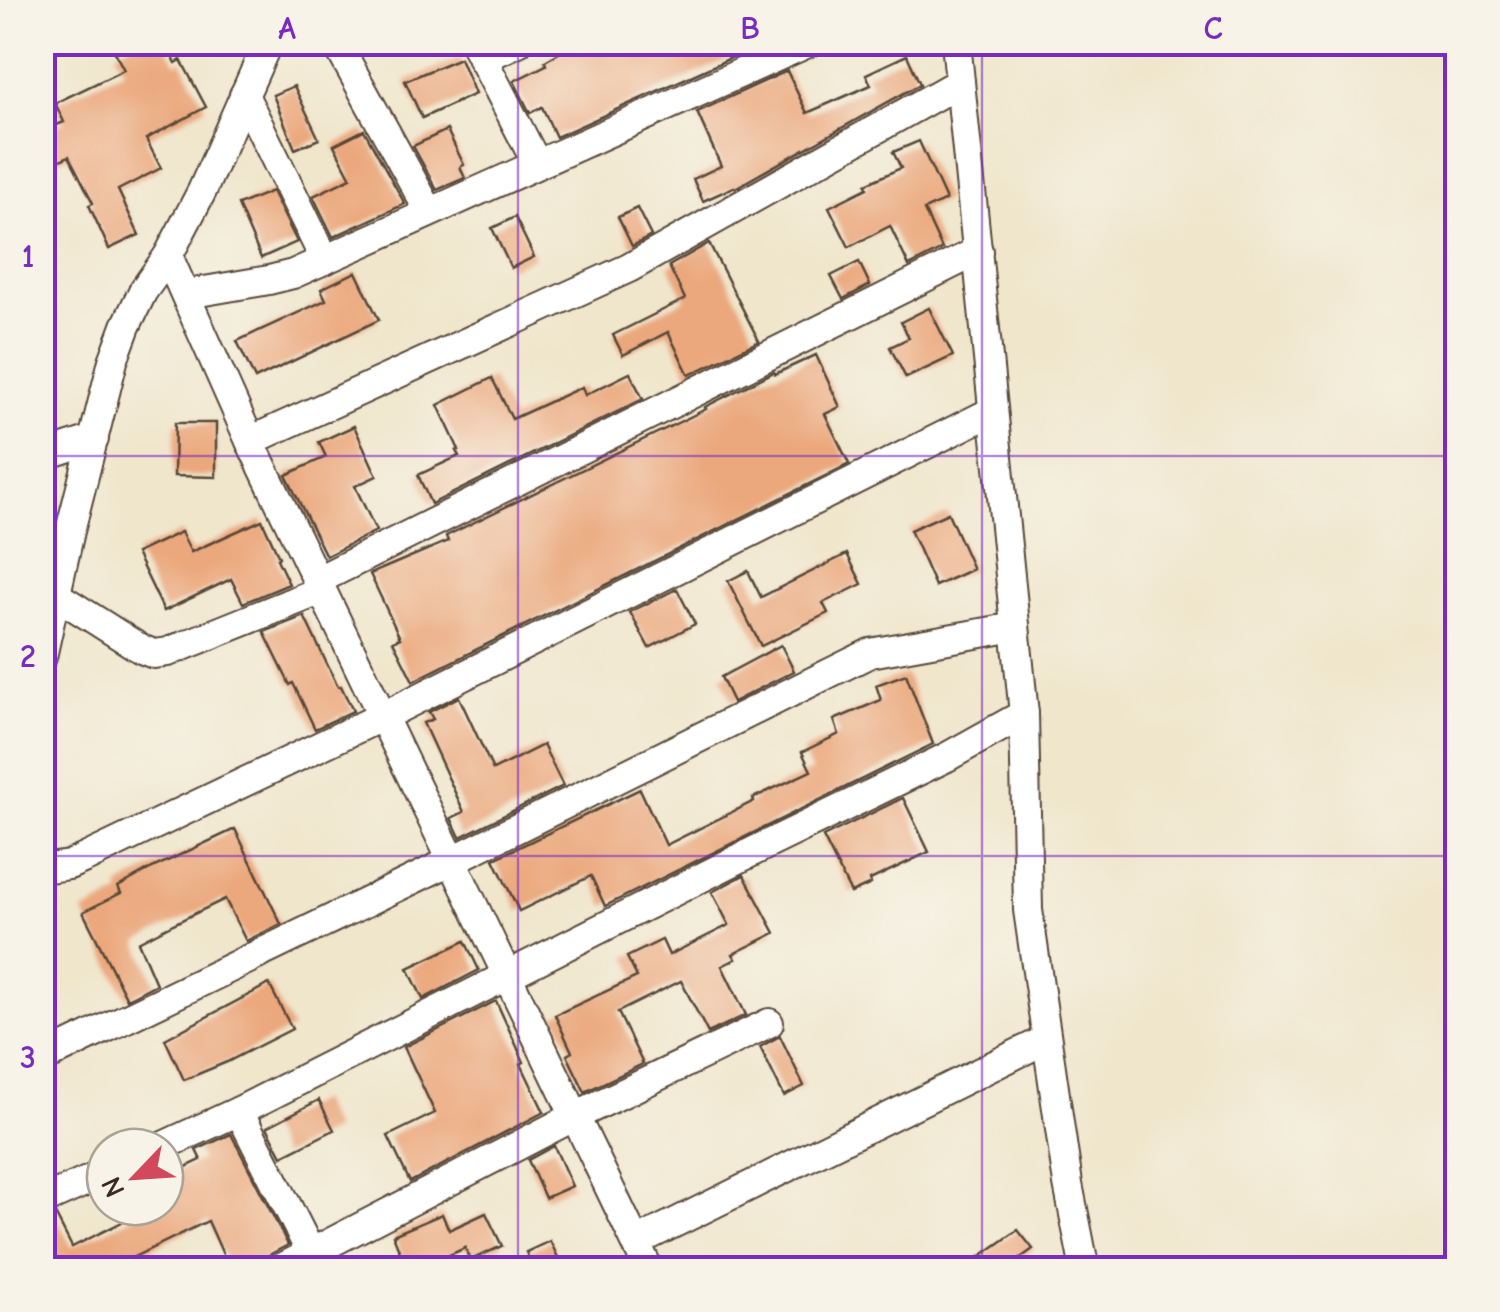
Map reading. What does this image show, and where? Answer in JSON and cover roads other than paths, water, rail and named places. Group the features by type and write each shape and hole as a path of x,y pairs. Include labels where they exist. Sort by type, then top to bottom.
{"street":[{"path":"42,657 70,532 126,326 202,192 268,42"},
{"path":"336,42 429,211"},
{"path":"518,42 478,51 537,164"},
{"path":"186,294 269,280 325,260 810,42"},
{"path":"956,42 1024,714 1028,910 1045,1040 1085,1270"},
{"path":"250,441 629,268 960,82"},
{"path":"244,95 325,260"},
{"path":"56,594 140,650 168,652 320,585 978,251"},
{"path":"168,256 250,441 649,1270"},
{"path":"42,870 83,859 382,716 993,411"},
{"path":"42,456 94,439"},
{"path":"42,522 70,532"},
{"path":"42,1059 870,653 1015,627"},
{"path":"185,1136 947,757 1024,714"},
{"path":"278,1270 574,1116 769,1023"},
{"path":"636,1242 1045,1040"},
{"path":"239,1111 311,1253"},
{"path":"42,1201 85,1181"}]}
